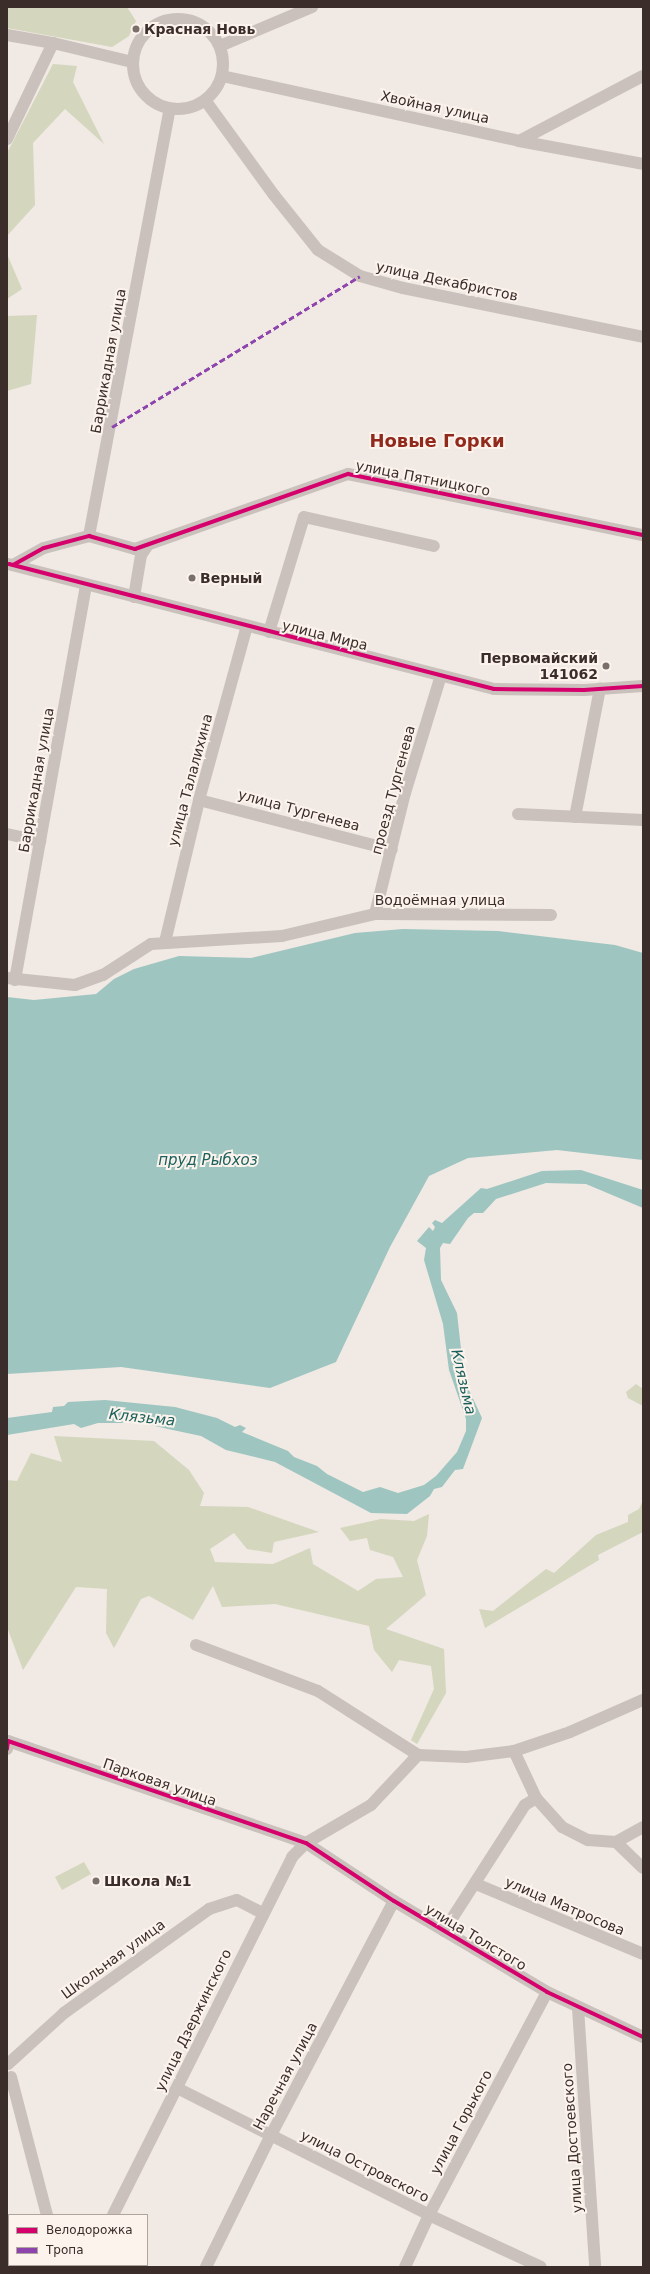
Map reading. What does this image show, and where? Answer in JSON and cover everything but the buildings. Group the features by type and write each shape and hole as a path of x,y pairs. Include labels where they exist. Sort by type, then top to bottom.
{"street":[{"path":"220,46 312,7"},
{"path":"170,13 203,26 220,46 224,60 222,76 216,89 205,100 183,109 170,109 155,103 144,95 135,79 132,62 136,46 147,30 170,13"},
{"path":"7,36 54,43 132,62"},
{"path":"7,139 54,43"},
{"name":"Хвойная улица","path":"222,76 519,141 643,164"},
{"path":"519,141 643,76"},
{"name":"улица Декабристов","path":"205,100 274,195 318,250 360,276 403,288 643,337"},
{"name":"Баррикадная улица","path":"89,536 170,109"},
{"name":"улица Пятницкого","path":"89,536 135,549 348,474 643,535"},
{"path":"269,632 304,517 434,546"},
{"path":"10,564 44,548 89,536"},
{"path":"134,597 141,555 148,545"},
{"name":"улица Мира","path":"10,564 86,585 494,689 643,686"},
{"name":"Баррикадная улица","path":"11,979 40,841 86,585"},
{"name":"улица Талалихина","path":"165,942 199,800 247,626"},
{"name":"проезд Тургенева","path":"375,914 405,793 441,675"},
{"path":"575,816 600,688"},
{"name":"улица Тургенева","path":"199,800 392,850"},
{"path":"518,814 643,820"},
{"path":"7,834 40,841"},
{"name":"Водоёмная улица","path":"11,979 75,985 103,975 151,944 282,936 375,914 551,915"},
{"path":"196,1645 318,1691 418,1755 466,1756 514,1752 570,1732 643,1700"},
{"name":"Парковая улица","path":"7,1745 306,1843"},
{"path":"514,1752 536,1798 562,1827 588,1840 616,1842 643,1827"},
{"path":"306,1843 371,1805 418,1755"},
{"path":"444,1930 476,1884 525,1805 536,1798"},
{"path":"616,1842 643,1868"},
{"name":"улица Толстого","path":"306,1843 394,1901 547,1992 578,2008 643,2037"},
{"name":"улица Дзержинского","path":"114,2214 262,1913 292,1857 306,1843"},
{"name":"улица Матросова","path":"476,1884 643,1954"},
{"name":"Школьная улица","path":"47,2214 9,2079 8,2063 64,2013 209,1909 238,1900 262,1913"},
{"name":"Наречная улица","path":"206,2267 271,2135 394,1901"},
{"name":"улица Горького","path":"404,2267 429,2215 547,1992"},
{"name":"улица Достоевского","path":"578,2008 595,2267"},
{"name":"улица Островского","path":"177,2088 429,2215 541,2267"}],"green space":[{"path":"7,7 127,7 136,21 129,36 112,47 7,28"},
{"path":"53,64 77,66 73,82 104,144 65,109 33,143 35,205 7,236 7,153"},
{"path":"7,254 22,289 7,299"},
{"path":"37,315 31,384 7,391 7,316"},
{"path":"636,1384 643,1389 643,1406 628,1398 626,1392"},
{"path":"54,1436 154,1441 189,1470 204,1493 200,1506 248,1507 319,1532 274,1542 272,1553 247,1549 234,1533 210,1549 215,1562 273,1564 310,1548 313,1564 358,1591 376,1579 403,1577 393,1557 370,1550 367,1538 350,1541 340,1528 381,1519 414,1521 429,1514 427,1536 417,1560 426,1595 386,1629 444,1649 446,1693 417,1744 411,1740 434,1689 431,1666 399,1660 392,1672 374,1650 369,1626 275,1604 222,1607 213,1586 193,1620 149,1596 141,1599 114,1648 106,1633 107,1589 76,1587 23,1670 7,1627 7,1480 17,1481 31,1453 62,1462"},
{"path":"643,1500 643,1532 598,1555 599,1560 485,1628 479,1609 493,1611 546,1569 554,1573 596,1535 628,1522 628,1515 639,1509"},
{"path":"84,1862 91,1874 62,1890 55,1877"}],"water":[{"name":"пруд Рыбхоз","path":"403,929 498,931 615,945 643,953 643,1160 557,1150 468,1158 429,1176 390,1247 336,1362 270,1388 121,1367 7,1374 7,997 34,1000 96,994 114,979 134,969 179,956 251,958 355,933"},
{"name":"Клязьма","path":"581,1170 643,1190 643,1208 586,1184 546,1183 496,1199 483,1213 474,1213 468,1218 450,1244 443,1243 440,1248 441,1280 457,1313 463,1367 469,1381 469,1390 482,1418 463,1469 455,1470 442,1487 434,1489 430,1496 407,1514 371,1513 275,1462 226,1450 201,1436 142,1423 98,1423 81,1428 74,1424 7,1435 7,1418 52,1412 53,1407 64,1406 68,1402 105,1400 175,1407 217,1418 235,1427 240,1425 246,1428 242,1432 288,1451 294,1457 317,1466 327,1474 363,1492 380,1487 398,1493 424,1485 436,1476 457,1452 466,1431 466,1419 449,1370 443,1324 424,1260 426,1248 417,1241 429,1227 433,1231 435,1227 432,1223 435,1220 442,1223 481,1188 487,1189 542,1171"}],"marked path":[{"path":"112,427 360,276"}],"cycle path":[{"path":"13,565 44,548 89,536 135,549 348,474 643,535"},
{"path":"9,564 494,689 584,690 643,686"},
{"path":"7,1749 8,1741 306,1843 394,1901 547,1992 643,2037"}],"place":[{"name":"Красная Новь","path":"136,29"},
{"name":"Верный","path":"192,578"},
{"name":"Первомайский 141062","path":"606,666"},
{"name":"Школа №1","path":"96,1881"}],"district":[{"name":"Новые Горки","path":"437,441"}]}
